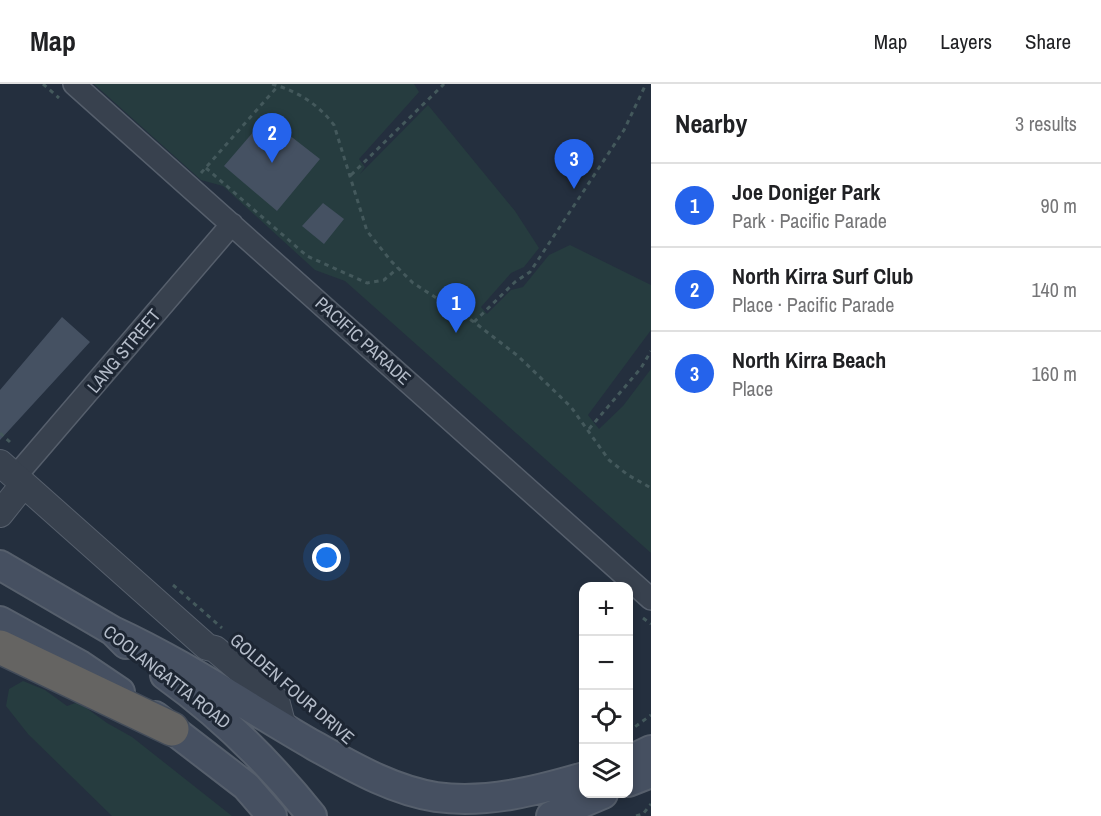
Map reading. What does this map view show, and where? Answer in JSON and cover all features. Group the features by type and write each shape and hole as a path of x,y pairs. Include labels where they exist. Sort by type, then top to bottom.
{"highway":[{"path":"0,647 172,729"}],"main road":[{"name":"COOLANGATTA ROAD","path":"11,572 113,631 141,658 221,718 280,777 312,816"},
{"name":"COOLANGATTA ROAD","path":"0,621 80,665 172,729 246,786 272,816"},
{"name":"GOLDEN FOUR DRIVE","path":"113,631 156,651 294,734 394,786 437,797 489,799 579,778"},
{"path":"633,759 651,750"},
{"path":"633,780 651,773"},
{"path":"551,816 594,798"}],"street":[{"name":"PACIFIC PARADE","path":"74,84 651,599"},
{"name":"LANG STREET","path":"8,466 232,224"},
{"path":"0,514 8,466"},
{"name":"GOLDEN FOUR DRIVE","path":"8,466 207,647 215,650 276,699 282,723 294,734"},
{"path":"0,557 11,572"}],"path":[{"path":"272,84 303,96 322,110 334,125 368,231 398,268 413,283 474,322 518,356 571,407 589,429 609,460 628,475 651,488"},
{"path":"350,176 444,84"},
{"path":"474,322 514,282 530,272 624,130 646,84"},
{"path":"198,177 279,85"},
{"path":"206,168 307,256 367,283 384,280 398,268"},
{"path":"589,429 641,368 651,351"},
{"path":"0,434 8,466"},
{"name":"GOLDEN FOUR DRIVE","path":"166,579 228,633"},
{"name":"GOLDEN FOUR DRIVE","path":"291,688 344,735"},
{"path":"633,728 651,715"},
{"path":"636,816 644,814 651,804"}],"green space":[{"path":"94,84 414,84 419,92 359,159 365,167 360,174 428,105 515,211 539,248 524,267 511,273 481,307 487,314 511,290 523,287 549,255 570,245 651,285 651,330 588,415 599,429 623,406 651,369 651,553 345,281 315,270 223,186 201,180"},
{"path":"23,681 45,690 67,706 78,702 107,723 132,737 232,816 112,816 28,734 6,706 9,689"}],"building":[{"path":"266,117 320,159 277,211 224,166"},
{"path":"323,203 344,219 324,244 302,226"},
{"path":"62,317 90,342 0,440 0,390"}],"place":[{"name":"North Kirra Surf Club","path":"272,163"},
{"name":"North Kirra Beach","path":"574,189"},
{"name":"Joe Doniger Park","path":"456,333"}]}
